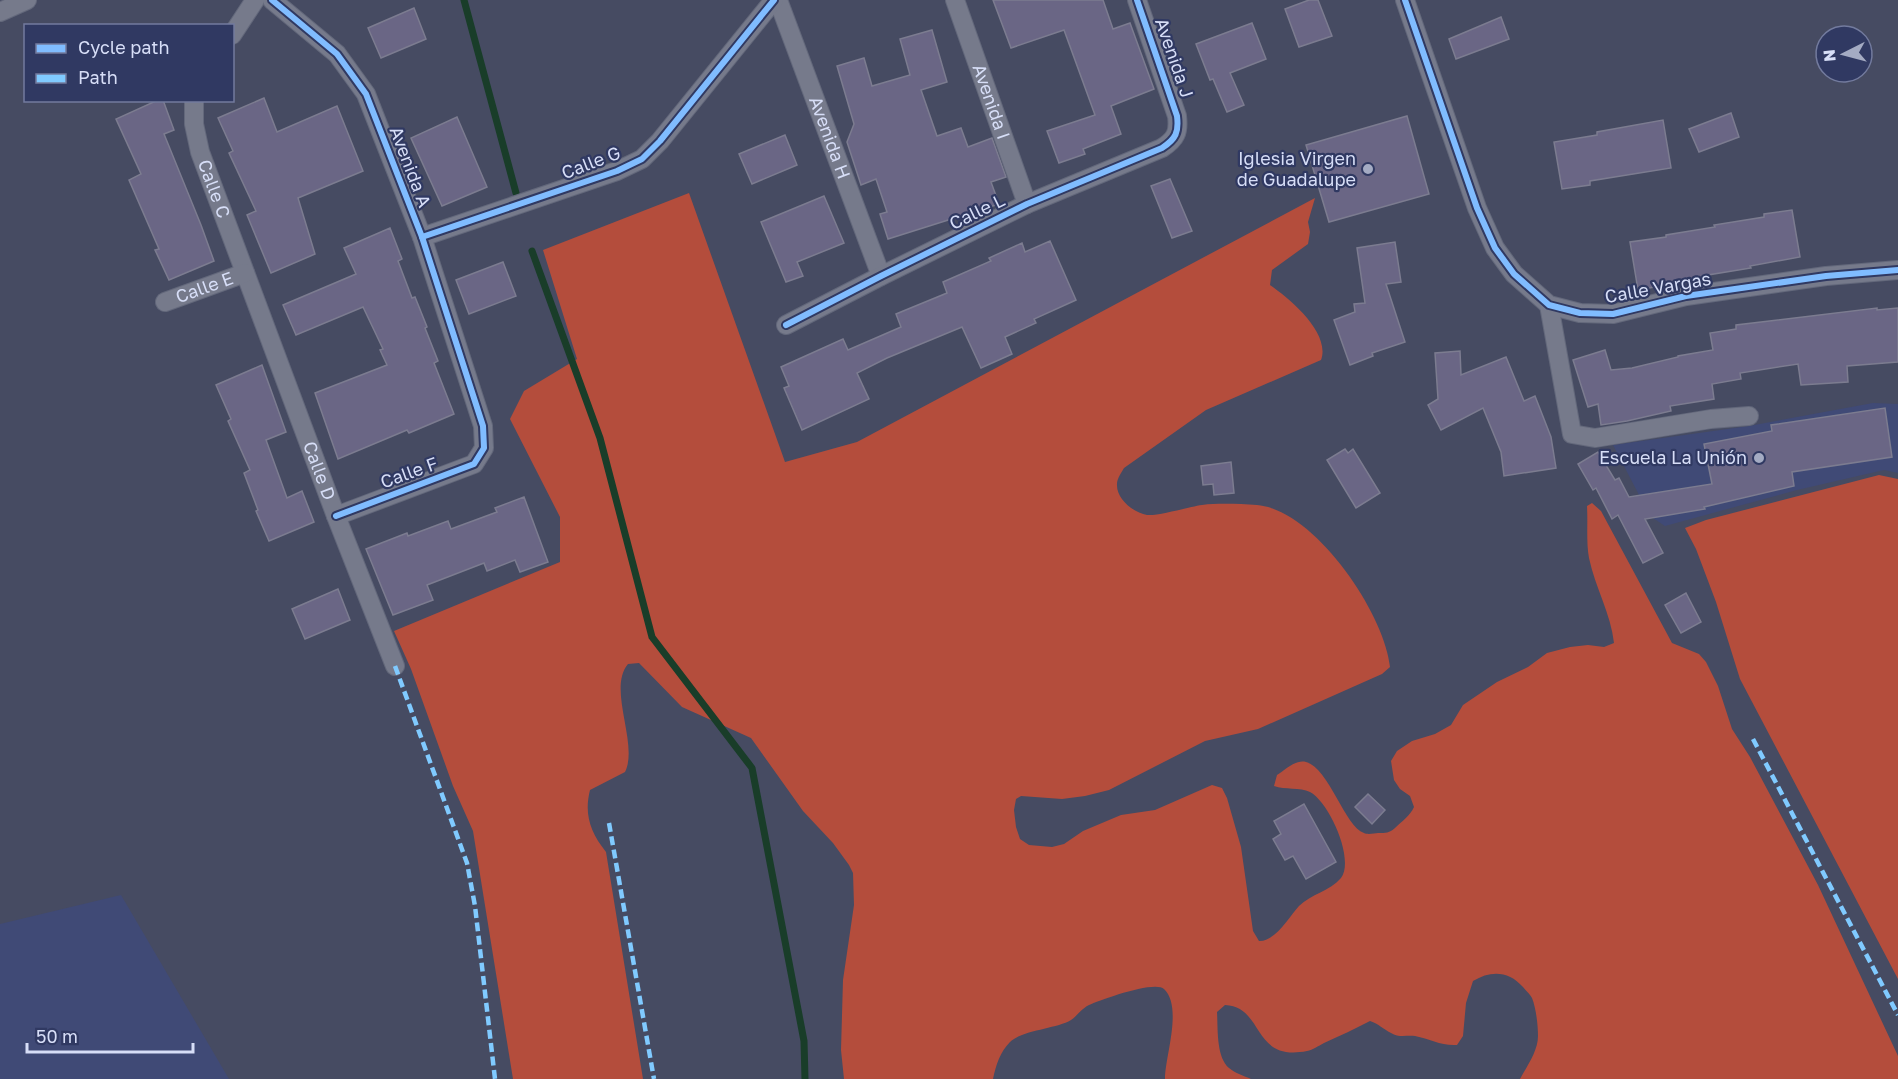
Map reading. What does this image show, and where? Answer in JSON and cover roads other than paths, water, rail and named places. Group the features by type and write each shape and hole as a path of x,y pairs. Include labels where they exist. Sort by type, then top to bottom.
{"street":[{"path":"0,12 27,0"},
{"path":"234,32 255,0"},
{"name":"Avenida A","path":"272,0 337,54 366,94 422,237 483,426 484,448"},
{"name":"Calle G","path":"422,237 617,171 642,159 660,141 776,0"},
{"name":"Avenida H","path":"776,0 880,276"},
{"name":"Avenida I","path":"955,0 1027,204"},
{"name":"Avenida J","path":"1137,0 1170,90 1179,128"},
{"name":"Calle Vargas","path":"1405,0 1477,208 1495,248 1514,274 1549,305 1580,314 1613,314 1686,296 1826,276 1898,270"},
{"name":"Calle C","path":"194,102 194,124 200,152 245,273"},
{"name":"Calle L","path":"786,325 1027,204 1162,148 1174,140 1179,128"},
{"name":"Calle E","path":"165,302 245,273"},
{"name":"Calle D","path":"245,273 395,666"},
{"path":"1549,305 1572,434 1596,438 1711,419 1749,416"},
{"name":"Calle F","path":"336,516 474,464 484,448"}],"waterway":[{"path":"464,0 516,193"},
{"path":"532,251 600,438 652,637 752,768 804,1041 805,1079"}],"place":[{"name":"Iglesia Virgen de Guadalupe","path":"1368,169"},
{"name":"Escuela La Unión","path":"1759,458"}]}
